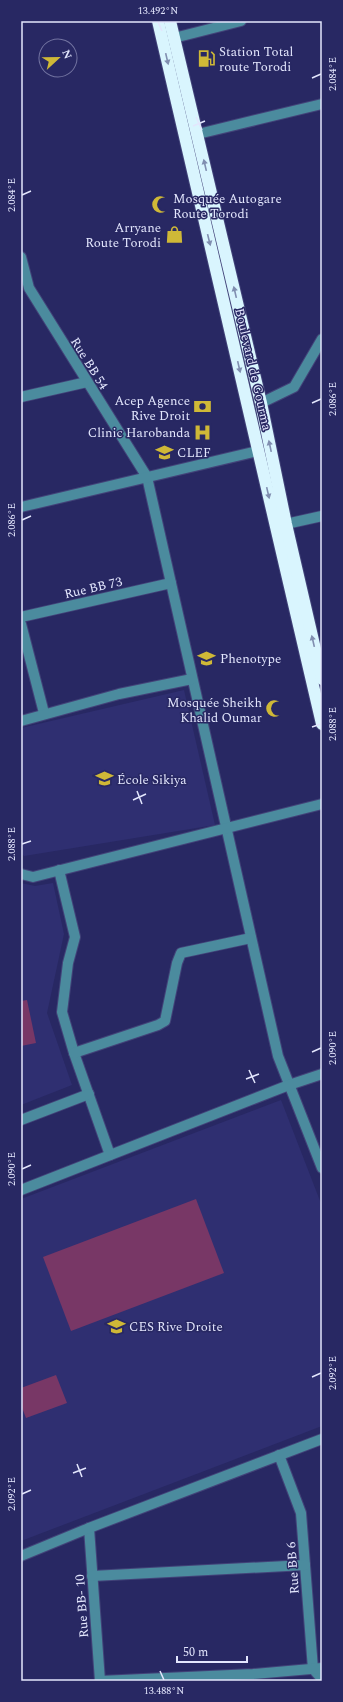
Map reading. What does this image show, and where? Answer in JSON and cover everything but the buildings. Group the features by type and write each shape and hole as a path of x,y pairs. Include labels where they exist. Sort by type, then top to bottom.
{"highway":[{"name":"Boulevard de Gourma","path":"158,21 322,724"},
{"name":"Boulevard de Gourma","path":"170,21 261,403 286,524 322,679"}],"street":[{"path":"174,38 241,21"},
{"path":"198,134 322,104"},
{"name":"Rue BB 54","path":"21,257 29,288 86,382 147,477"},
{"path":"261,403 294,387 322,339"},
{"path":"21,397 86,382"},
{"path":"21,507 258,451"},
{"path":"147,477 278,1056 322,1168"},
{"path":"286,524 322,516"},
{"name":"Rue BB 73","path":"21,617 170,583"},
{"path":"21,624 44,713"},
{"path":"21,720 44,713 192,679"},
{"path":"21,874 33,877 322,804"},
{"path":"59,870 75,937 68,963 62,1012 74,1053 110,1155"},
{"path":"74,1053 158,1025 165,1021 177,963 181,953 251,938"},
{"path":"21,1190 289,1085 322,1074"},
{"path":"21,1120 89,1094"},
{"path":"21,1556 89,1528 322,1439"},
{"name":"Rue BB 6","path":"279,1455 301,1513 305,1565 317,1669"},
{"name":"Rue BB- 10","path":"89,1528 100,1681"},
{"path":"92,1576 305,1565"},
{"path":"100,1681 253,1677 317,1669 322,1679"}],"shaded area":[{"path":"184,690 215,825 24,856 21,853 21,728"},
{"path":"21,883 35,886 53,883 64,934 47,1013 72,1085 21,1105"},
{"path":"27,1000 36,1043 21,1046 21,1001"},
{"path":"281,1100 322,1206 322,1426 21,1541 21,1199"},
{"path":"196,1199 224,1273 71,1331 43,1257"},
{"path":"56,1375 67,1403 26,1418 21,1405 21,1388"}],"place":[{"name":"Station Total route Torodi","path":"206,58"},
{"name":"Mosquée Autogare Route Torodi","path":"160,205"},
{"name":"Arryane Route Torodi","path":"174,234"},
{"name":"Acep Agence Rive Droit","path":"203,407"},
{"name":"Clinic Harobanda","path":"203,432"},
{"name":"CLEF","path":"164,452"},
{"name":"Phenotype","path":"207,658"},
{"name":"Mosquée Sheikh Khalid Oumar","path":"275,709"},
{"name":"École Sikiya","path":"104,779"},
{"name":"CES Rive Droite","path":"116,1326"}]}
